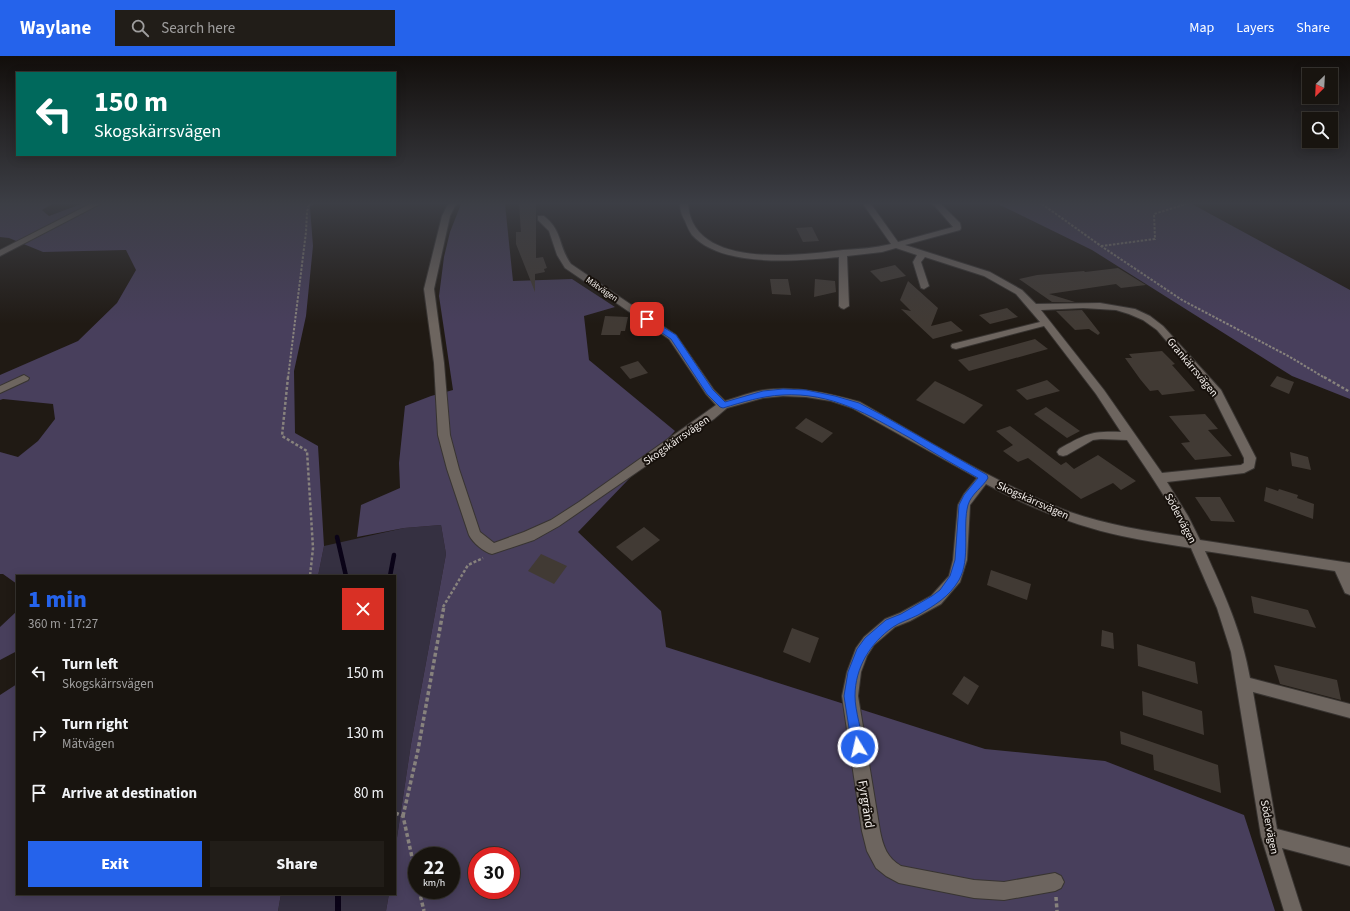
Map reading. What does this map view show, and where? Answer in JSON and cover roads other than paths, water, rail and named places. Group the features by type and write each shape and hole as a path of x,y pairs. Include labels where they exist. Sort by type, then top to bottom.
{"street":[{"path":"0,253 18,244"},
{"name":"Skogskärrsvägen","path":"440,244 429,289 439,363 444,435 453,469 475,535 492,549 529,536 555,523 710,416 723,405 763,394 783,392 806,393 832,398 856,405 984,478 1036,504 1075,518 1121,531 1344,567"},
{"name":"Mätvägen","path":"558,244 561,256 568,266 673,337 710,392 723,405"},
{"path":"712,244 718,248 735,254 771,258 843,253 882,248 900,244"},
{"name":"Södervägen","path":"896,245 987,274 1018,292 1034,307 1085,371 1131,436 1184,519 1224,608 1238,652 1270,836 1293,911"},
{"path":"843,253 844,306"},
{"path":"922,254 917,262 924,286"},
{"name":"Grankärrsvägen","path":"1034,307 1100,305 1111,306 1138,313 1153,321 1160,328 1217,392 1250,458 1250,465 1244,469 1159,478"},
{"path":"956,346 1046,323"},
{"path":"0,390 24,378"},
{"path":"1063,452 1090,437 1100,435 1131,436"},
{"name":"Fyrgränd","path":"984,478 968,497 964,505 960,560 955,578 944,593 936,600 905,617 890,623 869,641 861,653 854,672 850,696 871,831 875,853 890,870 899,874 974,889 1004,892 1055,882"},
{"path":"1344,567 1350,589"},
{"path":"1244,683 1350,711"},
{"path":"1270,836 1350,857"}],"waterway":[{"path":"337,537 346,575"},
{"path":"390,575 394,555"},
{"path":"338,895 338,911"}]}
